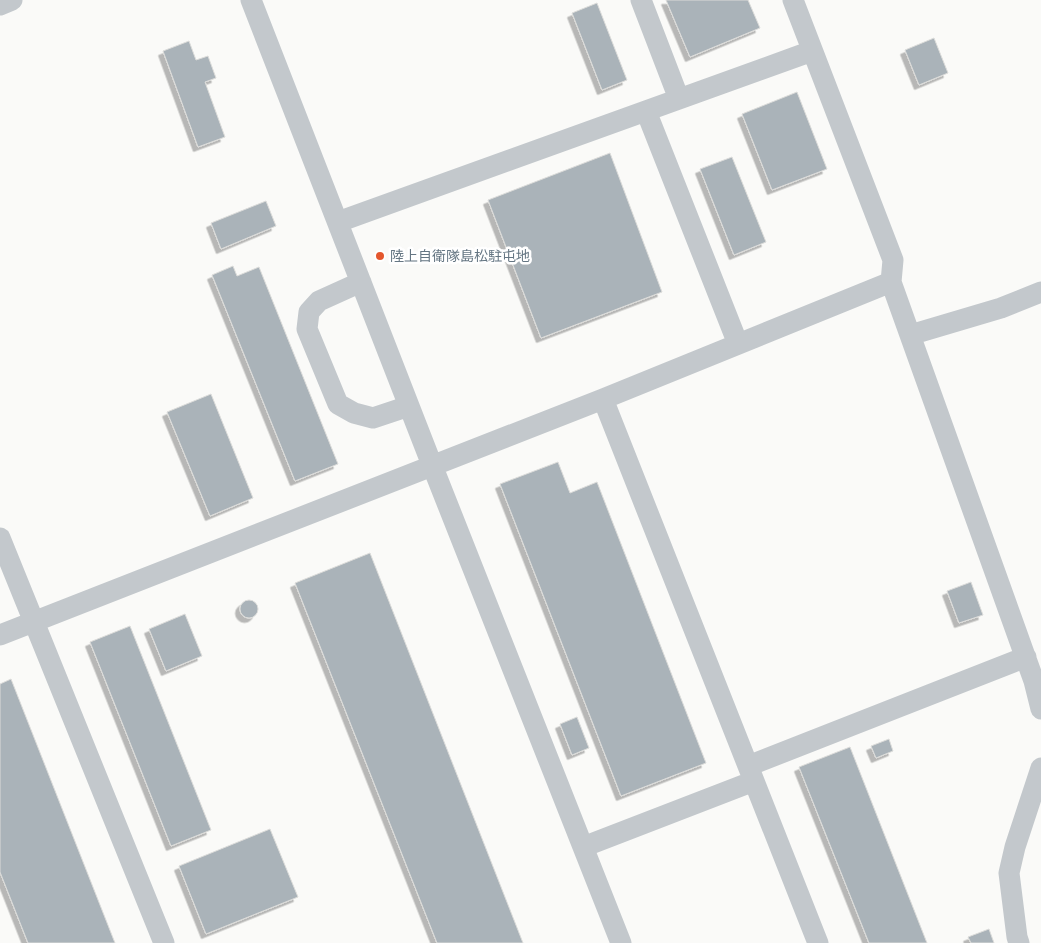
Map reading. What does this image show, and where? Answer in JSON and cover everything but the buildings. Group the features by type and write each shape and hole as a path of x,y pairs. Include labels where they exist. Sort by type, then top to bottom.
{"lane":[{"path":"0,5 12,0"},
{"path":"252,0 432,466 620,943"},
{"path":"641,0 680,99"},
{"path":"793,0 893,260 891,282 1026,657 1041,708"},
{"path":"338,222 812,51"},
{"path":"646,111 738,344"},
{"path":"361,282 319,301 310,312 307,329 338,404 354,413 372,418 409,406"},
{"path":"0,635 603,399 891,282"},
{"path":"910,335 1001,308 1041,292"},
{"path":"603,399 818,943"},
{"path":"0,538 164,943"},
{"path":"583,848 1026,657"},
{"path":"1019,943 1009,873 1015,847 1041,768"}],"place":[{"name":"陸上自衛隊島松駐屯地","path":"380,256"}]}
